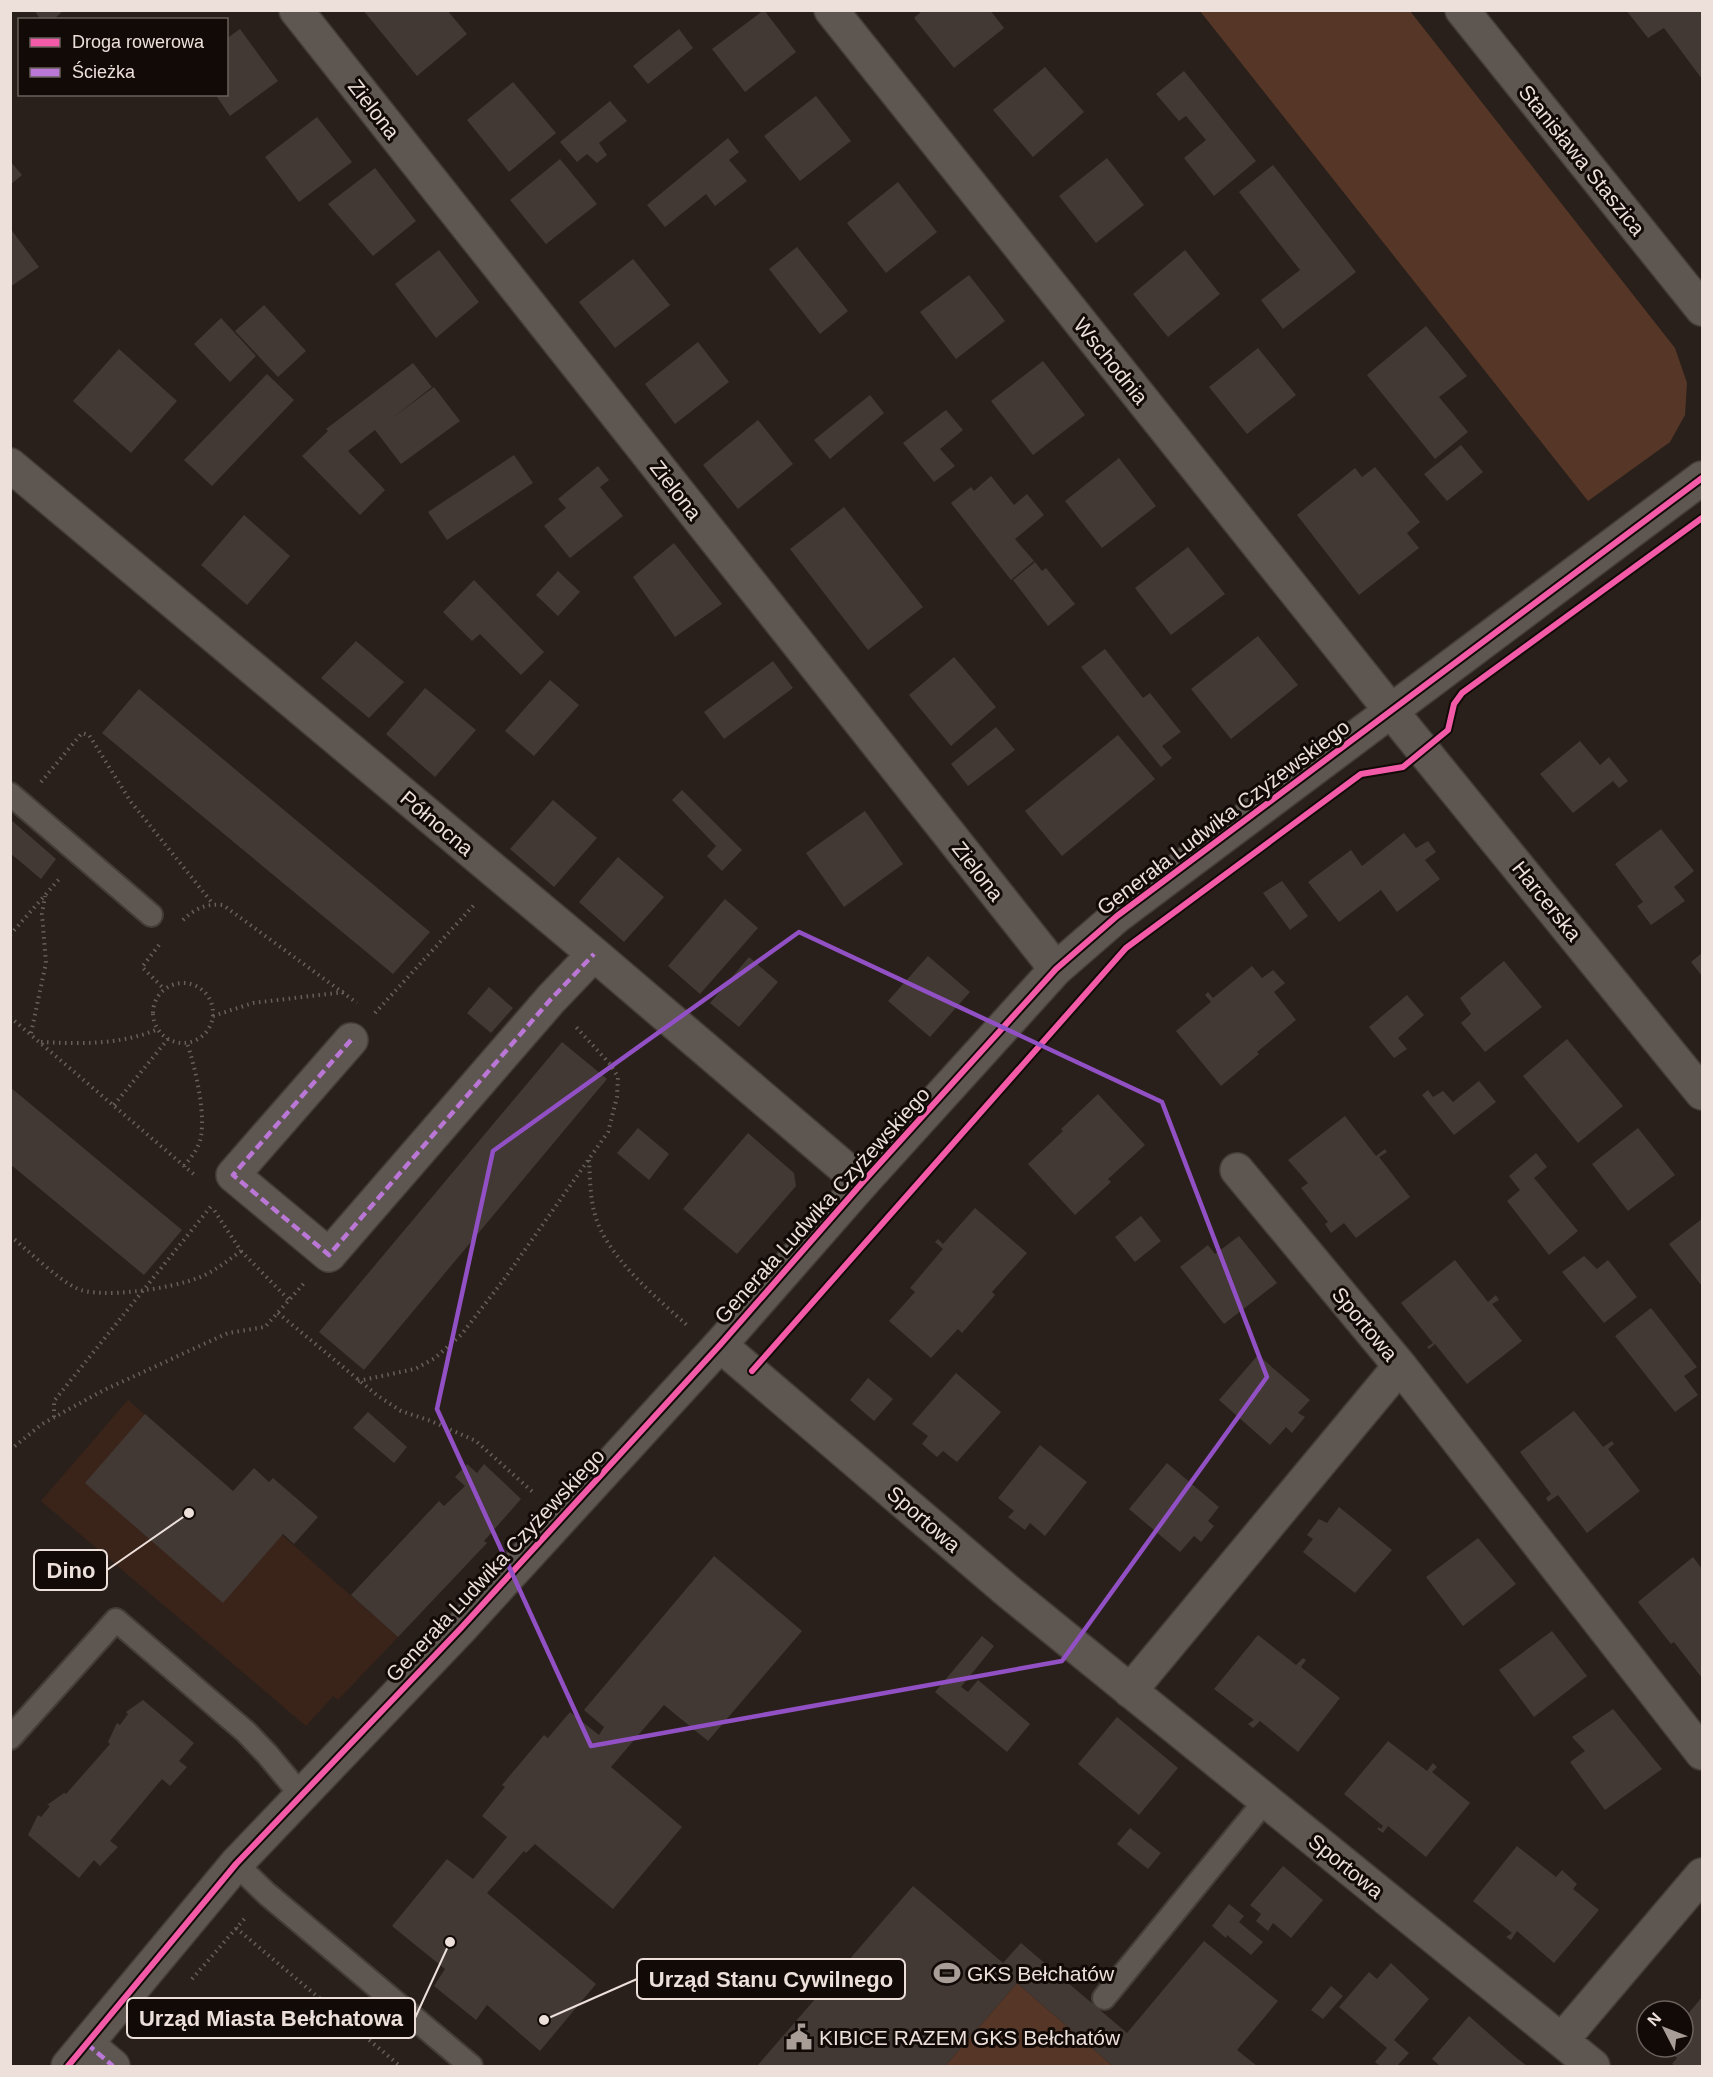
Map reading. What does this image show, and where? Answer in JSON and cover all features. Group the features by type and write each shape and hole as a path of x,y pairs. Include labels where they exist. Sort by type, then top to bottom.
{"street":[{"name":"Zielona","path":"296,10 1056,969"},
{"name":"Wschodnia","path":"831,10 1391,711"},
{"name":"Stanisława Staszica","path":"1462,10 1702,309"},
{"name":"Północna","path":"10,465 594,954 862,1183"},
{"name":"Generała Ludwika Czyżewskiego","path":"77,2055 236,1864 461,1628 720,1345 862,1183 1056,969 1117,916 1702,478"},
{"name":"Harcerska","path":"1391,711 1702,1093"},
{"path":"351,1040 233,1175 329,1255 551,999 594,954"},
{"name":"Sportowa","path":"1237,1170 1400,1366 1702,1753"},
{"name":"Sportowa","path":"720,1345 1010,1593 1593,2067"},
{"name":"Sportowa","path":"1130,1691 1400,1366"},
{"path":"1562,2040 1702,1875"},
{"path":"77,2055 113,2067"}],"lane":[{"path":"17,799 151,915"},
{"path":"10,1738 116,1620 246,1732 301,1795"},
{"path":"1104,1998 1265,1801"},
{"path":"236,1864 267,1894 471,2067"}],"path":[{"path":"17,799 82,733 89,735 131,802 213,904"},
{"path":"10,935 81,854"},
{"path":"31,1033 46,963 42,914 45,896"},
{"path":"178,925 192,911 213,904 223,905 358,1004"},
{"path":"366,1009 373,1015 474,905"},
{"path":"163,939 142,967 165,989"},
{"path":"183,983 202,989 212,1006 213,1016 211,1026 205,1034 197,1040 178,1043 168,1039 158,1029 153,1015 154,1005 158,996 165,989 183,983"},
{"path":"213,1016 253,1004 344,992"},
{"path":"358,1381 415,1369 435,1358 461,1335 505,1278 608,1132 617,1097 618,1077 610,1064 551,999"},
{"path":"10,1017 202,1181"},
{"path":"41,1042 96,1043 125,1039 158,1029"},
{"path":"114,1105 168,1039"},
{"path":"184,1166 199,1146 203,1129 198,1084 187,1043"},
{"path":"589,1160 594,1211 603,1234 643,1285 691,1328"},
{"path":"54,1417 54,1401 215,1201"},
{"path":"212,1206 241,1251 289,1300"},
{"path":"10,1236 76,1288 90,1293 107,1294 168,1287 200,1278 214,1271 241,1251"},
{"path":"10,1450 42,1424 104,1390 228,1333 265,1327 329,1255"},
{"path":"278,1313 358,1381 401,1411 431,1421 476,1441 535,1494"},
{"path":"191,1980 267,1894"},
{"path":"236,1928 400,2067"}],"highlighted area":[{"path":"799,932 1162,1102 1267,1377 1062,1661 591,1746 437,1409 493,1151"}],"shaded area":[{"path":"1200,11 1410,11 1675,348 1687,383 1685,415 1670,442 1588,501"},
{"path":"128,1400 398,1637 338,1700 333,1696 306,1726 41,1501"},
{"path":"1017,1983 1113,2066 945,2066"}],"building":[{"path":"34,10 64,10 55,18 40,18"},
{"path":"363,10 447,10 467,34 417,76"},
{"path":"764,10 796,52 745,92 712,49"},
{"path":"923,10 990,10 1004,28 954,68 914,18"},
{"path":"1626,10 1702,10 1702,79 1664,28 1648,38"},
{"path":"240,29 278,81 230,116 216,96 228,96 228,38"},
{"path":"679,29 693,48 648,84 633,66"},
{"path":"1045,67 1084,112 1033,157 993,110"},
{"path":"1184,71 1256,161 1214,196 1184,158 1206,140 1186,116 1179,121 1156,94"},
{"path":"513,82 556,133 509,172 467,120"},
{"path":"816,96 851,141 800,181 764,136"},
{"path":"610,101 627,121 599,143 607,155 597,163 587,154 577,162 560,142"},
{"path":"317,117 352,162 299,202 265,157"},
{"path":"728,138 739,152 729,160 747,181 715,206 706,194 665,227 647,205"},
{"path":"1107,158 1144,205 1096,243 1059,196"},
{"path":"560,159 597,204 546,244 510,200"},
{"path":"10,161 22,175 10,185"},
{"path":"1273,165 1356,272 1283,329 1261,300 1300,270 1239,192"},
{"path":"375,168 416,221 373,256 328,204"},
{"path":"898,182 937,232 886,273 847,223"},
{"path":"10,228 39,267 10,287"},
{"path":"797,247 848,311 820,334 769,269"},
{"path":"439,250 479,302 436,338 395,284"},
{"path":"1185,250 1220,294 1168,337 1133,294"},
{"path":"633,259 670,305 615,348 579,302"},
{"path":"969,275 1005,321 956,359 920,312"},
{"path":"264,305 306,351 278,377 235,331"},
{"path":"221,318 256,356 230,382 194,344"},
{"path":"1426,326 1467,376 1439,397 1468,432 1435,459 1367,375"},
{"path":"698,342 729,382 675,424 645,384"},
{"path":"1258,348 1296,395 1247,434 1209,387"},
{"path":"119,349 177,401 131,453 73,401"},
{"path":"1043,361 1085,415 1033,455 991,401"},
{"path":"413,363 432,387 391,419 434,387 460,421 401,464 375,430 348,451 385,490 360,515 302,456 328,431 326,429"},
{"path":"267,374 294,400 212,486 184,460"},
{"path":"870,395 884,413 830,459 814,440"},
{"path":"946,410 963,430 940,449 955,466 934,482 903,443"},
{"path":"758,420 793,464 738,509 703,465"},
{"path":"1461,445 1483,472 1447,501 1424,474"},
{"path":"514,455 533,483 447,540 428,512"},
{"path":"1119,458 1156,506 1102,548 1065,501"},
{"path":"598,466 609,480 600,487 623,516 570,558 544,526 566,508 558,499"},
{"path":"1375,467 1420,522 1407,533 1419,548 1359,595 1297,515 1355,468 1362,477"},
{"path":"991,476 1014,505 1027,494 1044,515 1015,539 1034,561 1011,580 951,503 971,487 974,491"},
{"path":"844,507 923,607 868,650 790,549"},
{"path":"244,515 290,556 247,605 201,565"},
{"path":"674,543 722,604 675,637 633,577"},
{"path":"1188,547 1225,594 1171,635 1135,588"},
{"path":"1035,562 1042,571 1046,568 1075,604 1048,626 1013,580"},
{"path":"558,571 580,592 558,616 536,595"},
{"path":"474,580 544,652 521,675 480,634 472,641 443,612"},
{"path":"1258,636 1298,685 1231,739 1191,689"},
{"path":"356,641 404,682 369,718 321,678"},
{"path":"1105,649 1143,698 1150,693 1181,732 1162,746 1172,758 1161,767 1081,667"},
{"path":"954,657 996,707 951,746 909,695"},
{"path":"773,661 793,688 724,739 704,712"},
{"path":"550,680 579,705 534,756 505,731"},
{"path":"425,688 476,730 435,777 386,734"},
{"path":"139,689 430,932 393,974 102,733"},
{"path":"996,727 1015,750 968,786 951,764"},
{"path":"1118,735 1155,779 1062,856 1025,811"},
{"path":"1580,741 1600,765 1609,757 1628,781 1619,788 1613,781 1573,813 1540,774"},
{"path":"682,790 742,850 722,871 707,856 716,846 672,800"},
{"path":"553,800 597,838 554,887 510,849"},
{"path":"865,811 903,864 844,907 806,853"},
{"path":"10,819 56,859 41,879 10,853"},
{"path":"1661,829 1694,871 1674,887 1685,901 1651,925 1637,906 1643,902 1615,864"},
{"path":"1404,833 1416,848 1428,841 1436,852 1425,860 1440,879 1397,912 1381,890 1339,922 1308,882 1351,850 1362,866"},
{"path":"618,857 664,897 624,942 579,902"},
{"path":"1282,881 1308,916 1290,930 1263,893"},
{"path":"725,899 758,928 700,994 668,966"},
{"path":"1702,953 1702,976 1691,962"},
{"path":"928,956 970,992 930,1037 888,1001"},
{"path":"749,957 778,982 739,1027 710,1003"},
{"path":"1504,961 1542,1007 1485,1052 1461,1023 1471,1014 1460,998"},
{"path":"1252,966 1262,978 1273,970 1285,983 1274,992 1296,1020 1221,1086 1176,1031 1211,1002 1205,995 1208,992 1213,998"},
{"path":"489,987 513,1008 491,1033 467,1013"},
{"path":"1407,995 1424,1015 1398,1038 1407,1049 1394,1058 1369,1027"},
{"path":"1567,1039 1623,1106 1578,1143 1523,1076"},
{"path":"562,1042 607,1079 364,1370 319,1332"},
{"path":"1479,1081 1496,1102 1454,1135 1422,1095 1428,1090 1433,1097 1443,1091 1453,1102"},
{"path":"10,1087 182,1230 144,1275 10,1164"},
{"path":"1098,1094 1145,1145 1108,1179 1111,1182 1075,1215 1028,1164"},
{"path":"1345,1116 1376,1156 1385,1149 1387,1152 1379,1157 1410,1197 1356,1238 1344,1223 1331,1233 1325,1224 1328,1222 1301,1188 1308,1183 1288,1160"},
{"path":"638,1128 669,1154 649,1180 617,1153"},
{"path":"1638,1128 1675,1175 1628,1211 1592,1164"},
{"path":"748,1133 794,1173 796,1186 737,1254 683,1209"},
{"path":"1536,1153 1547,1167 1534,1178 1578,1231 1549,1255 1507,1201 1520,1190 1509,1176"},
{"path":"975,1208 1027,1253 992,1292 995,1295 962,1333 958,1329 931,1358 889,1321 915,1292 910,1288 943,1249 935,1242 938,1239 943,1244"},
{"path":"1141,1216 1161,1241 1135,1262 1115,1237"},
{"path":"1702,1219 1702,1286 1669,1244"},
{"path":"1239,1236 1277,1283 1224,1324 1180,1267 1208,1245 1215,1254"},
{"path":"1584,1256 1597,1269 1608,1260 1637,1297 1604,1323 1562,1272"},
{"path":"1455,1260 1488,1302 1496,1295 1499,1300 1492,1304 1522,1341 1467,1384 1435,1344 1429,1349 1427,1347 1433,1343 1401,1303"},
{"path":"1651,1308 1697,1367 1684,1376 1698,1395 1675,1412 1615,1336"},
{"path":"1258,1355 1310,1400 1298,1413 1305,1417 1292,1433 1286,1427 1270,1445 1219,1400"},
{"path":"956,1373 1001,1412 957,1462 943,1451 937,1457 922,1444 928,1436 912,1424"},
{"path":"868,1378 893,1399 874,1421 850,1400"},
{"path":"1574,1411 1603,1447 1612,1441 1614,1444 1608,1449 1640,1491 1587,1533 1558,1495 1548,1502 1546,1498 1551,1494 1520,1452"},
{"path":"368,1412 407,1447 394,1463 353,1428"},
{"path":"145,1414 233,1491 254,1468 269,1482 273,1478 318,1517 294,1544 283,1534 223,1603 85,1483"},
{"path":"1040,1445 1087,1482 1045,1536 1030,1523 1025,1530 1008,1517 1014,1511 998,1498"},
{"path":"1167,1463 1219,1507 1208,1521 1214,1526 1201,1542 1194,1536 1180,1552 1129,1509"},
{"path":"467,1464 477,1473 484,1464 521,1499 484,1541 487,1543 398,1637 351,1595 439,1501 444,1506 465,1486 455,1477"},
{"path":"1339,1507 1392,1550 1355,1593 1303,1552 1313,1539 1307,1535 1319,1519 1327,1523"},
{"path":"1478,1538 1516,1584 1463,1626 1426,1577"},
{"path":"714,1556 802,1631 708,1741 664,1705 611,1767 682,1827 613,1909 535,1844 526,1853 524,1851 487,1893 596,1984 540,2051 487,2005 476,2020 434,1986 445,1969 392,1926 447,1859 473,1879 507,1837 482,1816 505,1787 502,1785 544,1735 548,1738 570,1712 599,1735 604,1727 584,1710"},
{"path":"1693,1557 1702,1569 1702,1678 1674,1642 1671,1644 1638,1602"},
{"path":"1552,1631 1587,1676 1534,1717 1499,1670"},
{"path":"1258,1635 1296,1665 1303,1658 1306,1660 1301,1667 1340,1698 1298,1752 1260,1721 1253,1728 1248,1724 1254,1720 1214,1689"},
{"path":"982,1636 994,1646 961,1687 968,1692 978,1680 1030,1724 1007,1752 935,1692"},
{"path":"143,1700 194,1743 179,1761 187,1767 170,1786 162,1779 110,1841 118,1847 100,1866 94,1860 79,1878 28,1835 38,1815 41,1817 50,1806 47,1805 64,1793 66,1794 110,1744 108,1742 117,1723 120,1725 128,1714 126,1712"},
{"path":"1613,1709 1662,1769 1605,1810 1570,1762 1585,1751 1572,1737"},
{"path":"1117,1717 1178,1768 1139,1815 1078,1764"},
{"path":"1388,1741 1427,1771 1433,1763 1437,1767 1432,1772 1470,1803 1426,1857 1388,1826 1383,1833 1377,1829 1383,1826 1344,1794"},
{"path":"1130,1828 1161,1853 1148,1869 1117,1844"},
{"path":"1517,1846 1556,1877 1562,1870 1577,1884 1573,1889 1599,1910 1554,1963 1517,1931 1511,1940 1506,1937 1512,1933 1473,1901"},
{"path":"1283,1866 1323,1900 1291,1938 1273,1923 1268,1931 1256,1921 1261,1914 1250,1905"},
{"name":"GKS Bełchatów","path":"913,1886 1003,1963 1021,1943 1127,2033 1204,1941 1278,2001 1237,2050 1257,2066 1113,2066 1017,1983 945,2066 757,2066"},
{"path":"1229,1904 1244,1916 1239,1922 1263,1942 1251,1955 1212,1926"},
{"path":"1391,1963 1429,1999 1394,2040 1409,2053 1397,2066 1380,2066 1375,2062 1387,2048 1339,2007 1369,1972 1377,1979"},
{"path":"1331,1986 1343,1996 1323,2019 1311,2010"},
{"path":"1702,1997 1702,2066 1676,2066 1672,2064 1676,2059 1695,2059 1695,2005"},
{"path":"1469,2016 1527,2066 1440,2066 1432,2059"}],"marked path":[{"path":"351,1040 233,1175 329,1255 551,999 594,954"},
{"path":"87,2044 113,2066"}],"cycle path":[{"path":"68,2066 236,1864 461,1628 720,1345 862,1183 1056,969 1117,916 1702,478"},
{"path":"752,1371 1126,948 1361,774 1403,767 1448,730 1454,704 1462,693 1702,518"}],"place":[{"name":"Dino","path":"189,1513"},
{"name":"Urząd Miasta Bełchatowa","path":"450,1942"},
{"name":"GKS Bełchatów","path":"947,1973"},
{"name":"Urząd Stanu Cywilnego","path":"544,2020"},
{"name":"KIBICE RAZEM GKS Bełchatów","path":"799,2037"}]}
